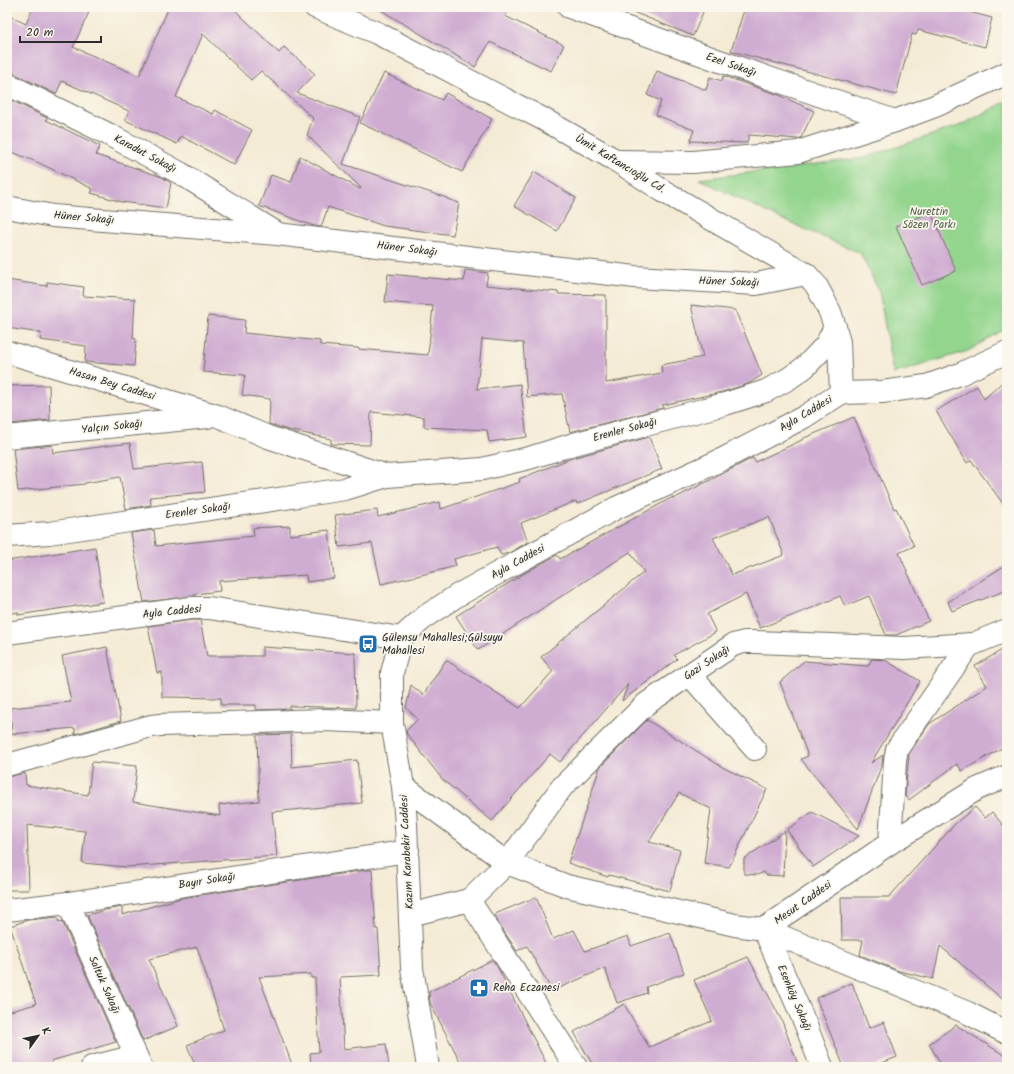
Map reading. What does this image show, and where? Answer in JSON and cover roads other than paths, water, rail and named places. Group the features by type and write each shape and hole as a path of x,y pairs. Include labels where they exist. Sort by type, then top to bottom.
{"street":[{"name":"Ümit Kaftancıoğlu Cd.","path":"315,7 377,33 544,119 617,161 663,191 806,274 816,285 830,312 835,327 839,342 841,393"},
{"name":"Ezel Sokağı","path":"568,7 895,122"},
{"path":"617,161 693,162 798,152 895,122 935,106 1007,73"},
{"name":"Karadut Sokağı","path":"7,84 108,134 180,173 277,234"},
{"name":"Hüner Sokağı","path":"7,207 53,216 277,234 635,277 756,284 806,274"},
{"name":"Erenler Sokağı","path":"7,536 50,533 345,489 387,476 482,469 529,458 574,444 725,404 766,391 788,379 805,367 826,345 835,327"},
{"name":"Hasan Bey Caddesi","path":"7,352 218,416"},
{"name":"Ayla Caddesi","path":"7,633 191,608 209,608 401,638 426,616 458,595 616,508 723,460 804,417 841,393 882,392 926,386 960,374 1007,352"},
{"name":"Erenler Sokağı","path":"218,416 268,437 387,476"},
{"name":"Yalçın Sokağı","path":"7,437 218,416"},
{"name":"Gazi Sokağı","path":"469,900 507,863 562,787 646,704 733,645 744,642 904,648 970,644 982,641 1007,630"},
{"name":"Kazım Karabekir Caddesi","path":"401,638 392,673 392,723 403,786 408,851 412,968 428,1067"},
{"path":"890,843 897,749 970,644"},
{"path":"690,674 755,749"},
{"path":"7,765 151,726 160,725 325,720 392,723"},
{"name":"Mesut Caddesi","path":"403,786 507,863 567,886 735,925 764,930 890,843 977,789 1007,776"},
{"name":"Bayır Sokağı","path":"7,910 68,903 408,851"},
{"path":"410,914 469,900 576,1067"},
{"name":"Saltuk Sokağı","path":"68,903 138,1062"},
{"path":"764,930 968,1013 1006,1031"},
{"name":"Esenköy Sokağı","path":"764,930 805,1023 822,1067"},
{"path":"92,1067 138,1062"}],"place":[{"name":"Gülensu Mahallesi;Gülsuyu Mahallesi","path":"368,644"},
{"name":"Reha Eczanesi","path":"479,988"}],"park label":[{"name":"Nurettin Sözen Parkı","path":"929,218"}]}
